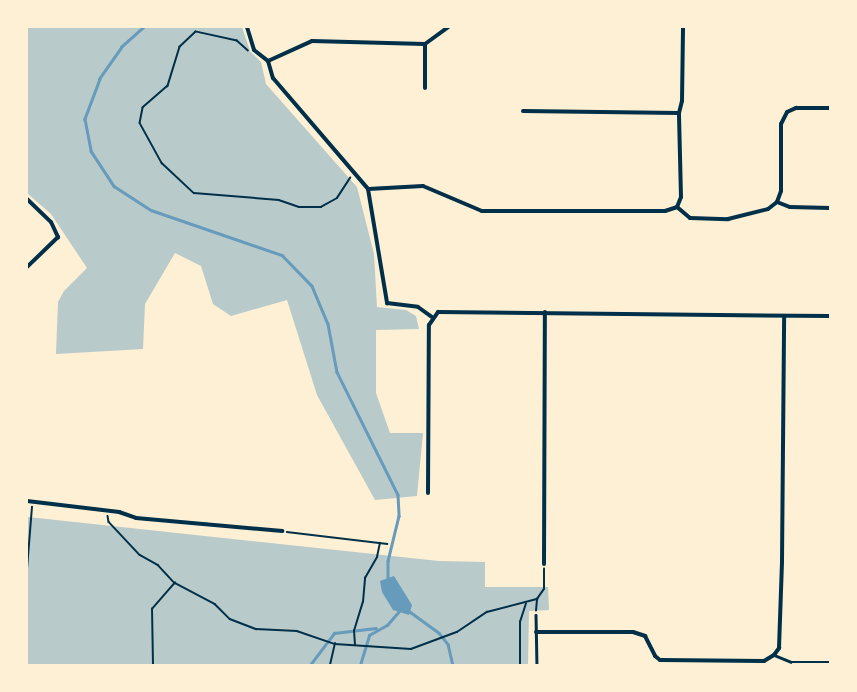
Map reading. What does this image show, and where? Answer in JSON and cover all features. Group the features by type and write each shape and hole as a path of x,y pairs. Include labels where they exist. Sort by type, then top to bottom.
{"street":[{"path":"247,27 254,50 268,61 273,78 368,189 387,303 418,307 432,317"},
{"path":"268,61 312,41 425,44 448,27"},
{"path":"368,189 423,186 482,211 665,212 677,207 681,197 679,113 682,101 683,27"},
{"path":"425,44 425,88"},
{"path":"677,207 690,218 728,219 768,209 777,202 783,118 796,108 830,108"},
{"path":"523,111 679,113"},
{"path":"27,199 52,222 58,237 27,267"},
{"path":"777,202 790,207 830,208"},
{"path":"432,317 445,311 830,316"},
{"path":"544,564 545,312"},
{"path":"536,632 633,632 645,636 654,656 660,660 764,661 774,655 779,641 784,316"},
{"path":"428,493 429,333 432,317"},
{"path":"27,501 108,510 136,518 282,531"}],"lane":[{"path":"536,615 537,665"},
{"path":"774,655 790,662 829,662"}],"path":[{"path":"253,57 237,41 196,32 190,34 180,47 168,86 143,108 140,123 162,164 194,193 279,200 299,207 321,207 337,198 353,170"},
{"path":"27,569 33,502"},
{"path":"108,510 109,522 140,555 158,565 175,583 215,604 230,619 256,629 297,631 335,644 411,649 439,641 457,632 487,612 526,604 537,599 544,589 544,564"},
{"path":"282,531 388,544"},
{"path":"355,645 354,632 363,602 365,578 378,557 380,543"},
{"path":"153,665 152,608 175,583"},
{"path":"536,615 537,599"},
{"path":"520,665 520,622 526,604"},
{"path":"330,665 335,644"}],"shaded area":[{"path":"27,27 242,27 250,51 261,62 266,84 357,187 374,254 377,307 406,310 416,316 419,329 376,330 376,393 390,433 423,433 417,496 375,500 317,395 287,300 231,316 213,304 201,266 175,253 145,304 143,349 56,354 58,302 64,291 87,268 51,214 27,193"},
{"path":"28,517 439,561 485,562 485,587 548,587 549,610 529,611 528,665 27,665"}],"water":[{"path":"394,576 412,605 409,615 393,610 382,592 380,581"}],"waterway":[{"path":"144,27 122,47 100,79 85,119 91,151 114,186 151,210 282,255 312,286 328,324 337,372 398,495 399,516 388,561 388,580"},
{"path":"360,665 369,635 387,625 399,611"},
{"path":"409,611 439,633 448,644 453,665"},
{"path":"310,665 334,633 376,628"}]}
